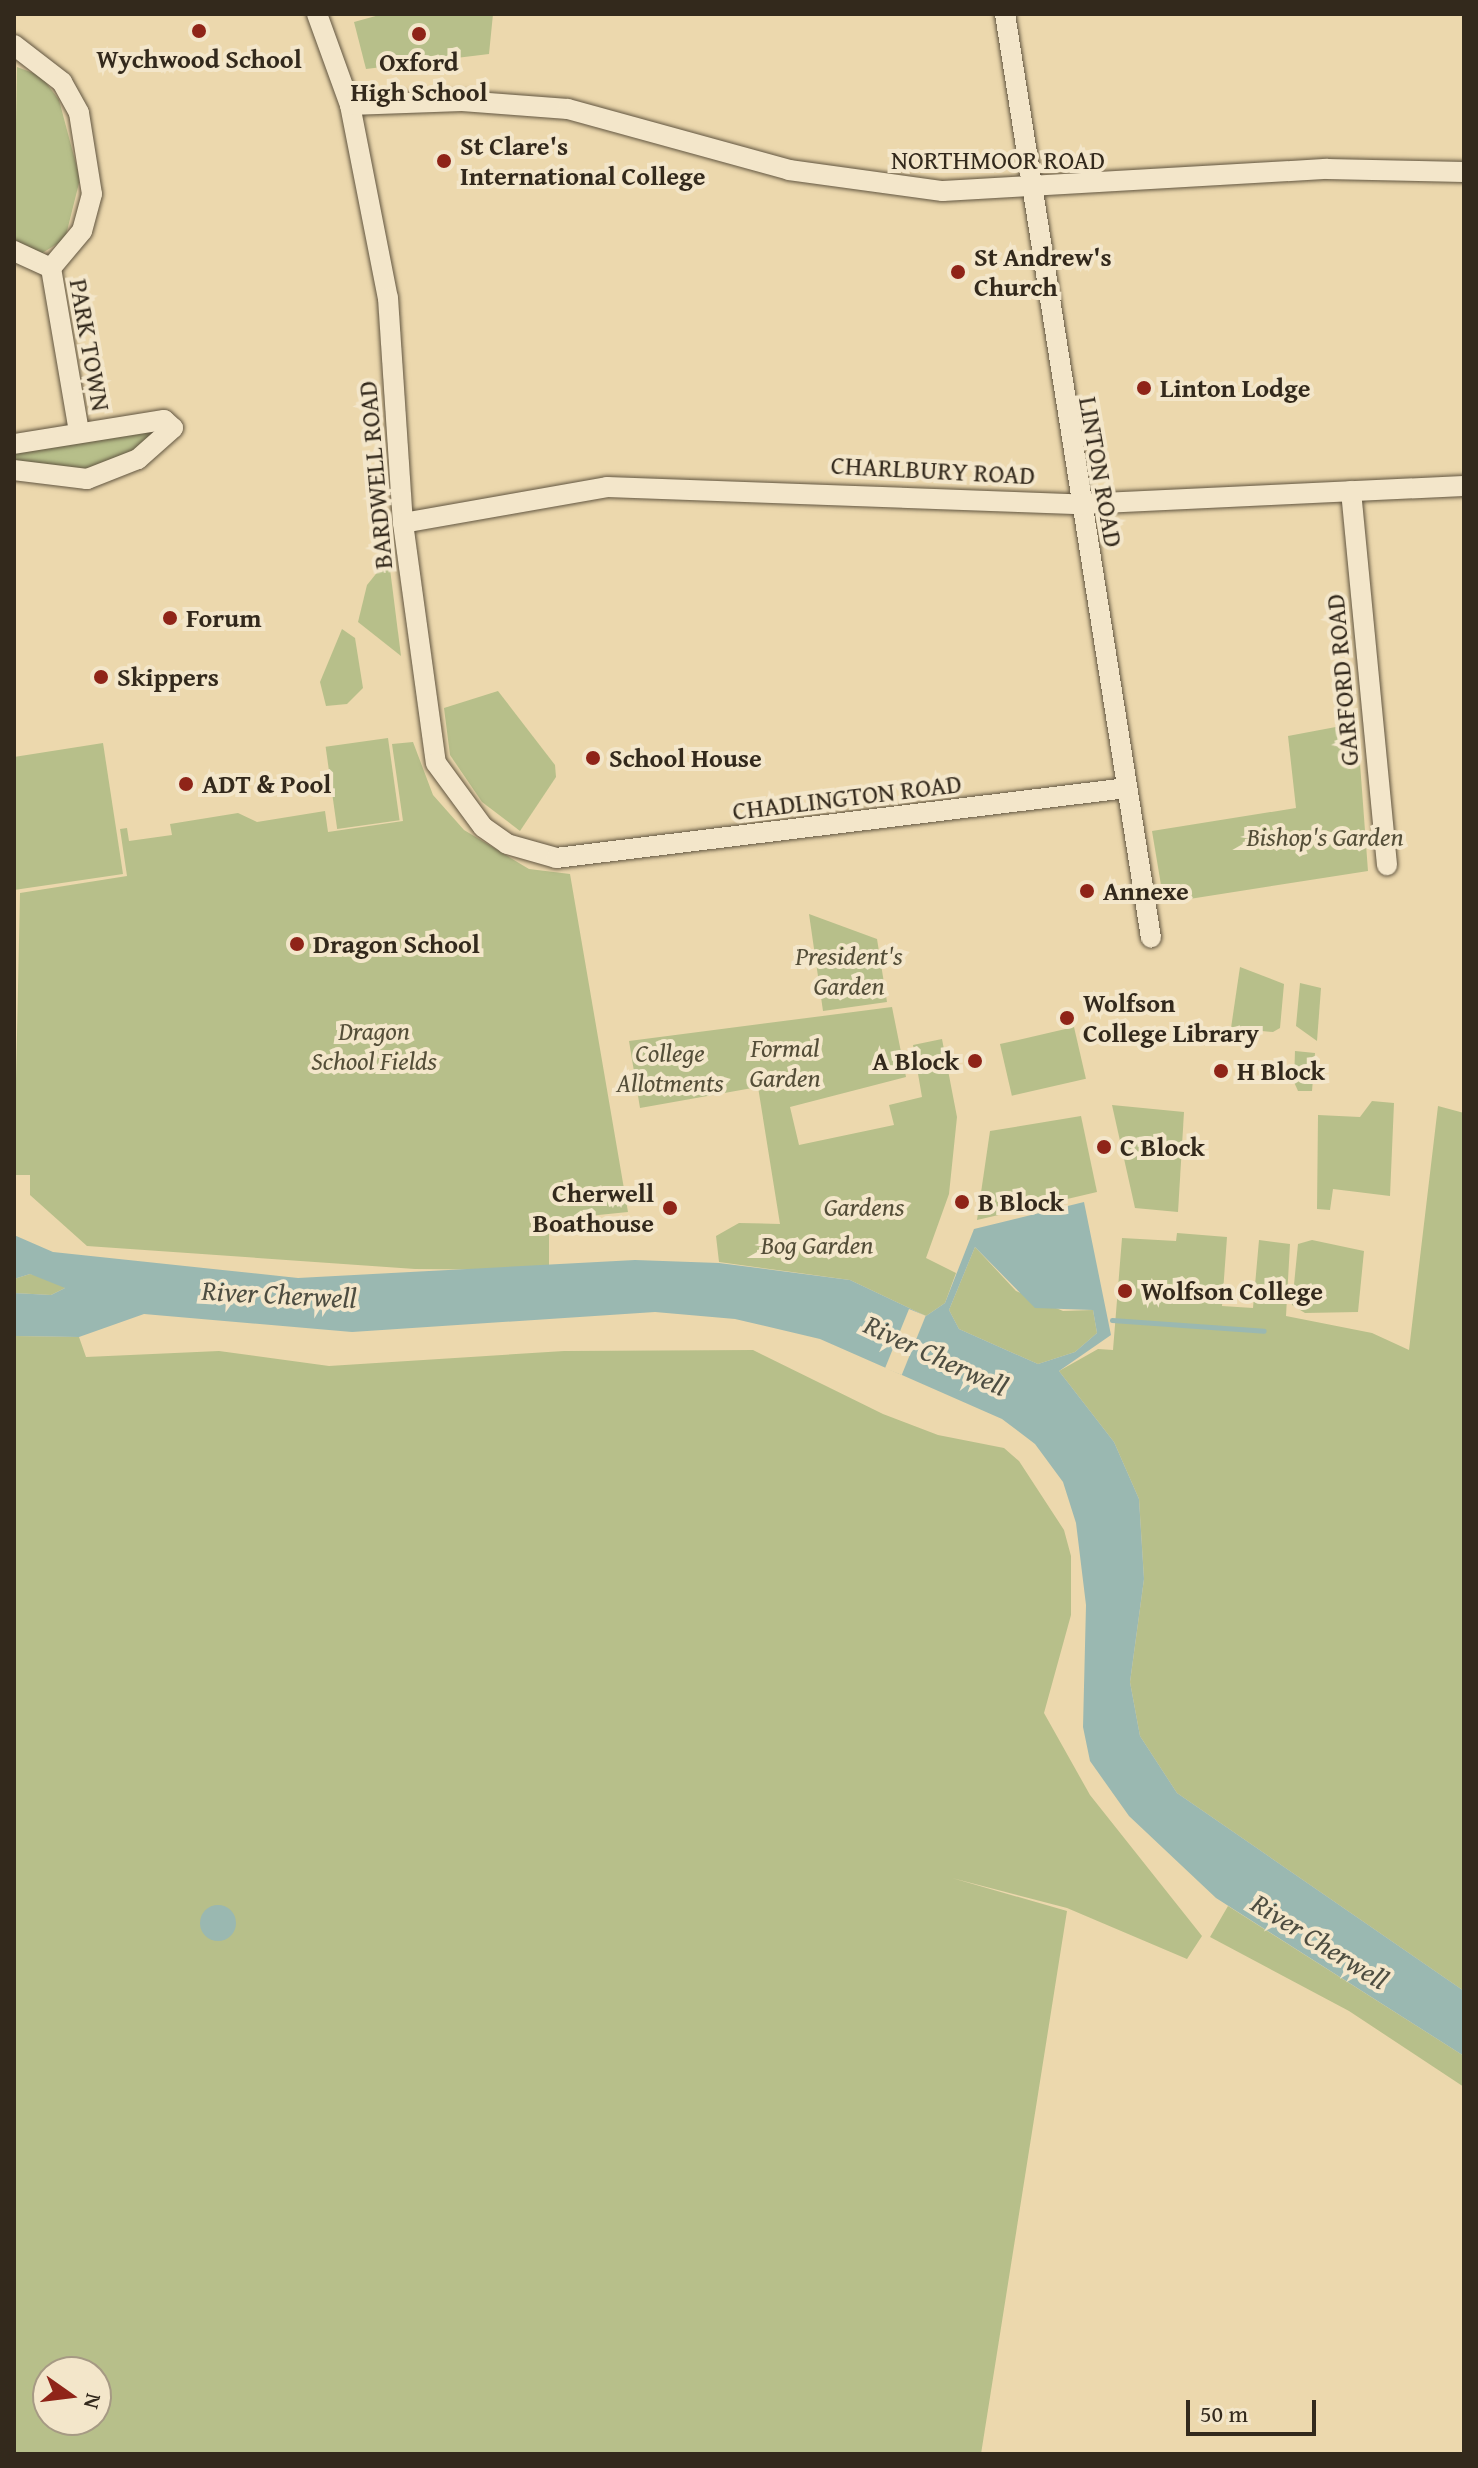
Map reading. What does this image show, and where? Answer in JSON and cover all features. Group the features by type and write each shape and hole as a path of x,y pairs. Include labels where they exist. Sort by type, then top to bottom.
{"street":[{"name":"BARDWELL ROAD","path":"317,14 350,105 388,298 403,523 436,763 462,805 507,844 539,856 573,857"},
{"name":"LINTON ROAD","path":"1005,14 1028,191 1151,938"},
{"name":"PARK TOWN","path":"15,40 62,82 90,151 92,194 82,231 51,268 79,432"},
{"name":"NORTHMOOR ROAD","path":"350,105 462,101 568,109 873,186 1028,191 1327,169 1464,172"},
{"name":"PARK TOWN","path":"14,251 51,268"},
{"name":"PARK TOWN","path":"14,444 164,420 173,428 138,459 87,479 14,470"},
{"name":"CHARLBURY ROAD","path":"403,523 607,487 1081,504 1464,486"},
{"name":"GARFORD ROAD","path":"1351,491 1387,865"},
{"name":"CHADLINGTON ROAD","path":"573,857 1127,788"}],"green space":[{"name":"Oxford High School","path":"383,14 493,14 489,54 366,69 354,22"},
{"path":"17,67 41,76 59,100 80,179 65,239 39,255 14,239"},
{"path":"157,424 149,448 89,474 14,466 14,448"},
{"path":"388,559 401,656 358,622 367,585"},
{"path":"342,629 355,638 363,688 347,704 326,706 320,682"},
{"path":"498,691 555,765 556,777 520,831 482,802 450,755 444,708"},
{"name":"Bishop's Garden","path":"1357,723 1368,871 1164,903 1152,831 1296,808 1288,736"},
{"path":"388,738 400,820 337,829 326,747"},
{"name":"Dragon School Fields","path":"413,742 433,795 464,830 529,869 570,874 628,1212 549,1220 549,1270 415,1269 87,1246 30,1195 30,1175 14,1175 20,893 127,876 120,829 127,828 129,841 172,835 170,824 238,813 257,822 325,811 328,832 403,821 392,744"},
{"path":"103,743 123,874 14,890 14,757"},
{"name":"President's Garden","path":"809,914 877,939 887,1002 823,1011"},
{"path":"1240,967 1284,984 1280,1028 1273,1032 1231,1028"},
{"path":"1300,983 1321,988 1317,1041 1296,1026"},
{"name":"Gardens","path":"892,1007 906,1077 790,1107 799,1145 894,1125 889,1105 922,1097 913,1045 942,1039 957,1117 949,1194 926,1258 956,1273 945,1303 926,1316 850,1280 719,1262 716,1236 739,1223 780,1224 758,1087 640,1108 629,1041"},
{"path":"1074,1027 1086,1079 1012,1096 1000,1044"},
{"path":"1295,1051 1315,1053 1312,1091 1298,1091 1294,1082"},
{"path":"1372,1101 1394,1103 1390,1196 1333,1189 1330,1210 1317,1209 1318,1115 1360,1117"},
{"path":"1112,1105 1184,1112 1178,1212 1135,1208"},
{"path":"1438,1106 1464,1113 1464,1991 1177,1793 1140,1736 1130,1682 1144,1579 1139,1499 1114,1442 1059,1371 1098,1349 1113,1350 1122,1238 1176,1241 1177,1233 1227,1237 1222,1306 1253,1308 1259,1240 1290,1244 1286,1316 1372,1333 1409,1350"},
{"path":"1081,1116 1097,1192 977,1220 990,1131"},
{"path":"1312,1240 1364,1251 1358,1312 1305,1313 1292,1305 1298,1244"},
{"path":"975,1247 1016,1291 1063,1311 1093,1310 1097,1333 1075,1352 1038,1364 959,1329 949,1310"},
{"path":"30,1274 58,1279 65,1288 51,1295 14,1293 14,1279"},
{"path":"14,1336 79,1337 86,1357 219,1351 329,1366 564,1351 753,1350 883,1414 938,1435 1004,1448 1019,1461 1064,1530 1071,1556 1071,1615 1044,1713 1090,1795 1202,1936 1187,1959 1067,1908 952,1878 1067,1911 981,2454 14,2454"},
{"path":"1228,1906 1464,2056 1464,2087 1349,2011 1210,1937"}],"water":[{"name":"River Cherwell","path":"1084,1202 1111,1335 1059,1371 1114,1442 1139,1499 1144,1579 1130,1682 1140,1736 1177,1793 1464,1991 1464,2056 1216,1898 1129,1816 1090,1761 1083,1727 1086,1605 1076,1523 1063,1482 1035,1444 1002,1419 820,1339 735,1319 655,1312 352,1332 144,1314 79,1337 14,1336 14,1293 51,1295 65,1288 30,1274 14,1279 14,1235 53,1252 298,1278 635,1260 719,1263 850,1280 926,1316 945,1303 974,1229","holes":["975,1247 1035,1308 1093,1310 1097,1333 1075,1352 1038,1364 959,1329 949,1310"]},
{"path":"218,1905 230,1911 236,1923 230,1935 218,1941 206,1935 200,1923 206,1911"}],"pier":[{"path":"909,1309 926,1316 902,1375 885,1368"}],"waterway":[{"path":"1112,1320 1264,1331"}],"place":[{"name":"Wychwood School","path":"199,31"},
{"name":"Oxford High School","path":"419,34"},
{"name":"St Clare's International College","path":"444,161"},
{"name":"St Andrew's Church","path":"958,272"},
{"name":"Linton Lodge","path":"1144,388"},
{"name":"Forum","path":"170,618"},
{"name":"Skippers","path":"101,677"},
{"name":"School House","path":"593,758"},
{"name":"ADT & Pool","path":"186,784"},
{"name":"Annexe","path":"1087,891"},
{"name":"Dragon School","path":"297,944"},
{"name":"Wolfson College Library","path":"1067,1018"},
{"name":"A Block","path":"975,1061"},
{"name":"H Block","path":"1221,1071"},
{"name":"C Block","path":"1104,1147"},
{"name":"B Block","path":"962,1202"},
{"name":"Cherwell Boathouse","path":"670,1208"},
{"name":"Wolfson College","path":"1125,1291"}],"park label":[{"name":"Formal Garden","path":"785,1063"},
{"name":"College Allotments","path":"670,1068"},
{"name":"Bog Garden","path":"817,1245"}]}
